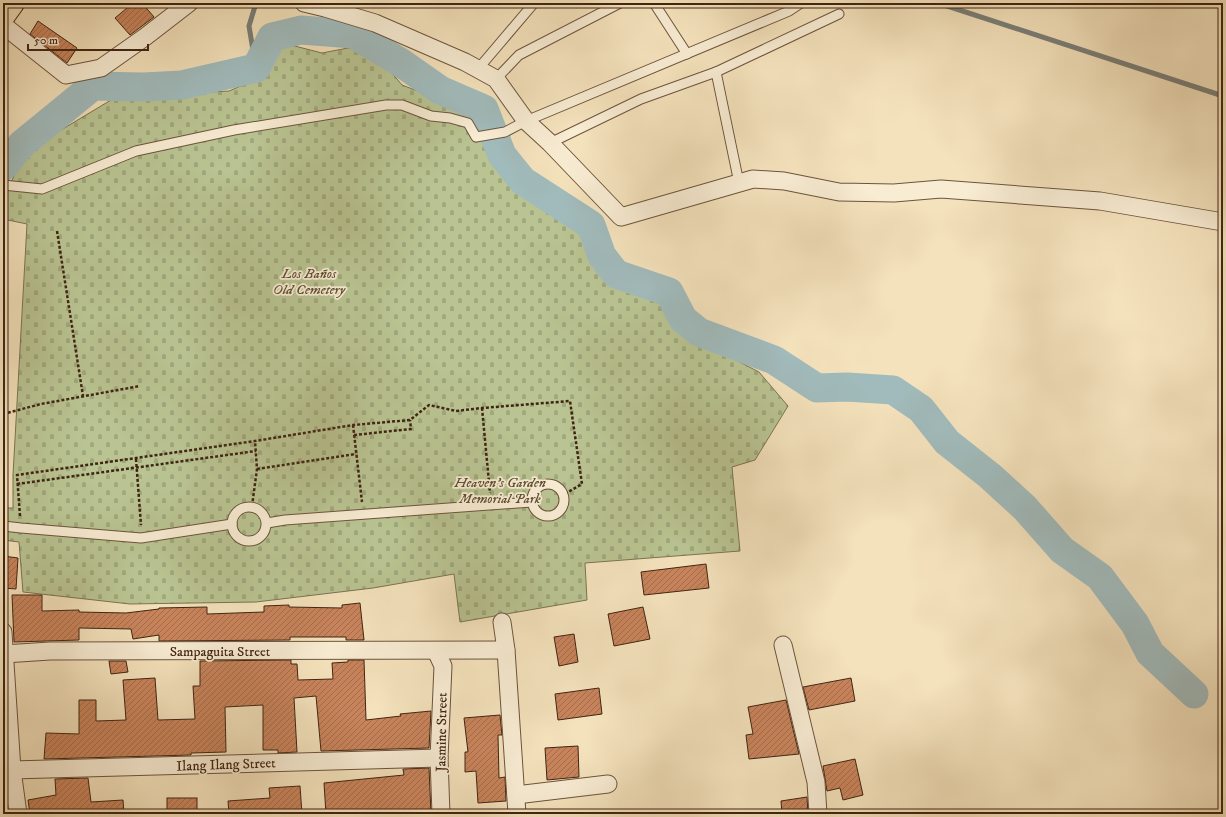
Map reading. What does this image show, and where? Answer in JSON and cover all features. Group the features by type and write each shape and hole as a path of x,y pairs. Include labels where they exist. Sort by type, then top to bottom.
{"main road":[{"path":"3,17 13,3"}],"street":[{"path":"3,25 66,75 101,68 145,37 189,3"},
{"path":"304,3 375,23 465,62 496,79 526,121 550,142 621,217 753,179 784,181 839,192 894,193 941,189 1100,201 1223,222"},
{"path":"502,622 506,650 517,814"},
{"path":"3,632 12,770 18,814"},
{"path":"783,645 816,782 818,814"},
{"name":"Sampaguita Street","path":"4,654 50,651 506,650"},
{"name":"Jasmine Street","path":"436,651 443,666 439,758 441,814"},
{"name":"Ilang Ilang Street","path":"12,770 439,758"},
{"path":"516,794 608,784"}],"lane":[{"path":"478,69 534,3"},
{"path":"496,79 519,55 620,3"},
{"path":"654,3 687,54"},
{"path":"3,185 42,189 136,151 234,130 386,105 402,105 431,116 450,118 468,123 476,137 505,132 526,121 789,11 801,3"},
{"path":"550,142 641,99 716,72 839,14"},
{"path":"716,72 739,183"},
{"path":"552,484 557,487 563,495 564,500 560,510 552,515 546,516 537,512 532,502 534,492 542,485 552,484"},
{"path":"267,524 285,520 532,502"},
{"path":"252,506 263,512 267,524 264,534 260,538 250,541 244,540 235,534 232,524 236,512 252,506"},
{"path":"3,526 141,538 232,524"}],"path":[{"path":"57,231 83,396"},
{"path":"3,414 41,404 140,386"},
{"path":"21,528 17,475 255,441 353,425 410,420 429,404 456,411 570,401 582,484 563,495"},
{"path":"482,408 491,505"},
{"path":"354,435 410,429 410,420"},
{"path":"353,425 364,515"},
{"path":"252,506 257,469 255,441"},
{"path":"17,484 256,450"},
{"path":"257,469 356,454"},
{"path":"136,458 141,538"}],"green space":[{"path":"279,42 322,53 348,48 376,54 402,85 477,114 503,173 586,229 597,268 664,299 691,337 759,372 788,406 755,460 732,467 740,551 585,563 587,600 460,622 454,574 373,588 256,602 130,604 23,592 19,542 3,540 3,508 13,508 13,475 27,224 3,219 3,199 26,151 116,97 229,91 257,79"}],"building":[{"path":"133,3 142,3 154,17 130,35 115,18"},
{"path":"38,21 77,48 67,63 30,34"},
{"path":"3,556 18,558 16,589 3,588"},
{"path":"706,564 709,588 644,595 641,572"},
{"path":"12,595 42,595 42,611 79,610 79,612 126,613 159,608 207,607 207,614 264,612 264,606 289,605 289,607 342,608 342,605 360,603 364,640 346,640 346,637 290,637 290,640 159,641 159,635 133,639 131,629 79,628 79,640 14,642"},
{"path":"643,607 650,639 614,646 608,614"},
{"path":"574,634 578,662 559,666 554,637"},
{"path":"291,660 291,664 297,664 298,680 333,679 332,663 348,662 348,660 364,660 366,720 401,716 400,714 431,711 429,748 321,751 316,696 294,698 297,752 278,753 278,750 263,750 263,705 225,707 226,752 191,753 191,755 44,759 46,733 79,734 79,700 96,700 96,721 126,720 123,680 155,678 158,720 195,719 193,686 200,686 200,661"},
{"path":"109,661 126,661 128,672 111,674"},
{"path":"851,678 855,701 809,710 803,687"},
{"path":"599,688 602,714 558,720 555,694"},
{"path":"786,700 799,754 749,759 746,735 753,734 748,707"},
{"path":"500,715 502,735 498,735 499,778 505,777 506,801 478,803 476,771 465,772 465,752 468,752 464,718"},
{"path":"578,746 579,777 547,780 545,748"},
{"path":"855,759 863,795 843,800 840,788 827,791 823,766"},
{"path":"429,768 431,814 326,814 324,783 404,775 403,769"},
{"path":"88,778 91,802 123,800 124,814 30,814 28,800 56,795 55,779"},
{"path":"300,786 302,814 229,814 228,801 270,798 269,788"},
{"path":"807,797 808,814 782,814 781,801"},
{"path":"167,798 197,798 197,814 167,814"}],"waterway":[{"path":"256,3 249,26 256,68"},
{"path":"938,3 1223,96"},
{"path":"3,167 22,144 93,86 143,87 182,85 256,68 272,37 301,30 353,34 400,62 440,90 484,109 502,155 523,181 591,225 602,256 616,274 669,292 683,319 699,332 774,360 817,388 847,387 893,390 921,409 947,442 990,476 1025,508 1062,550 1100,577 1135,624 1150,653 1194,694"}],"park label":[{"name":"Los Baños Old Cemetery","path":"309,282"},
{"name":"Heaven's Garden Memorial Park","path":"500,490"}]}
